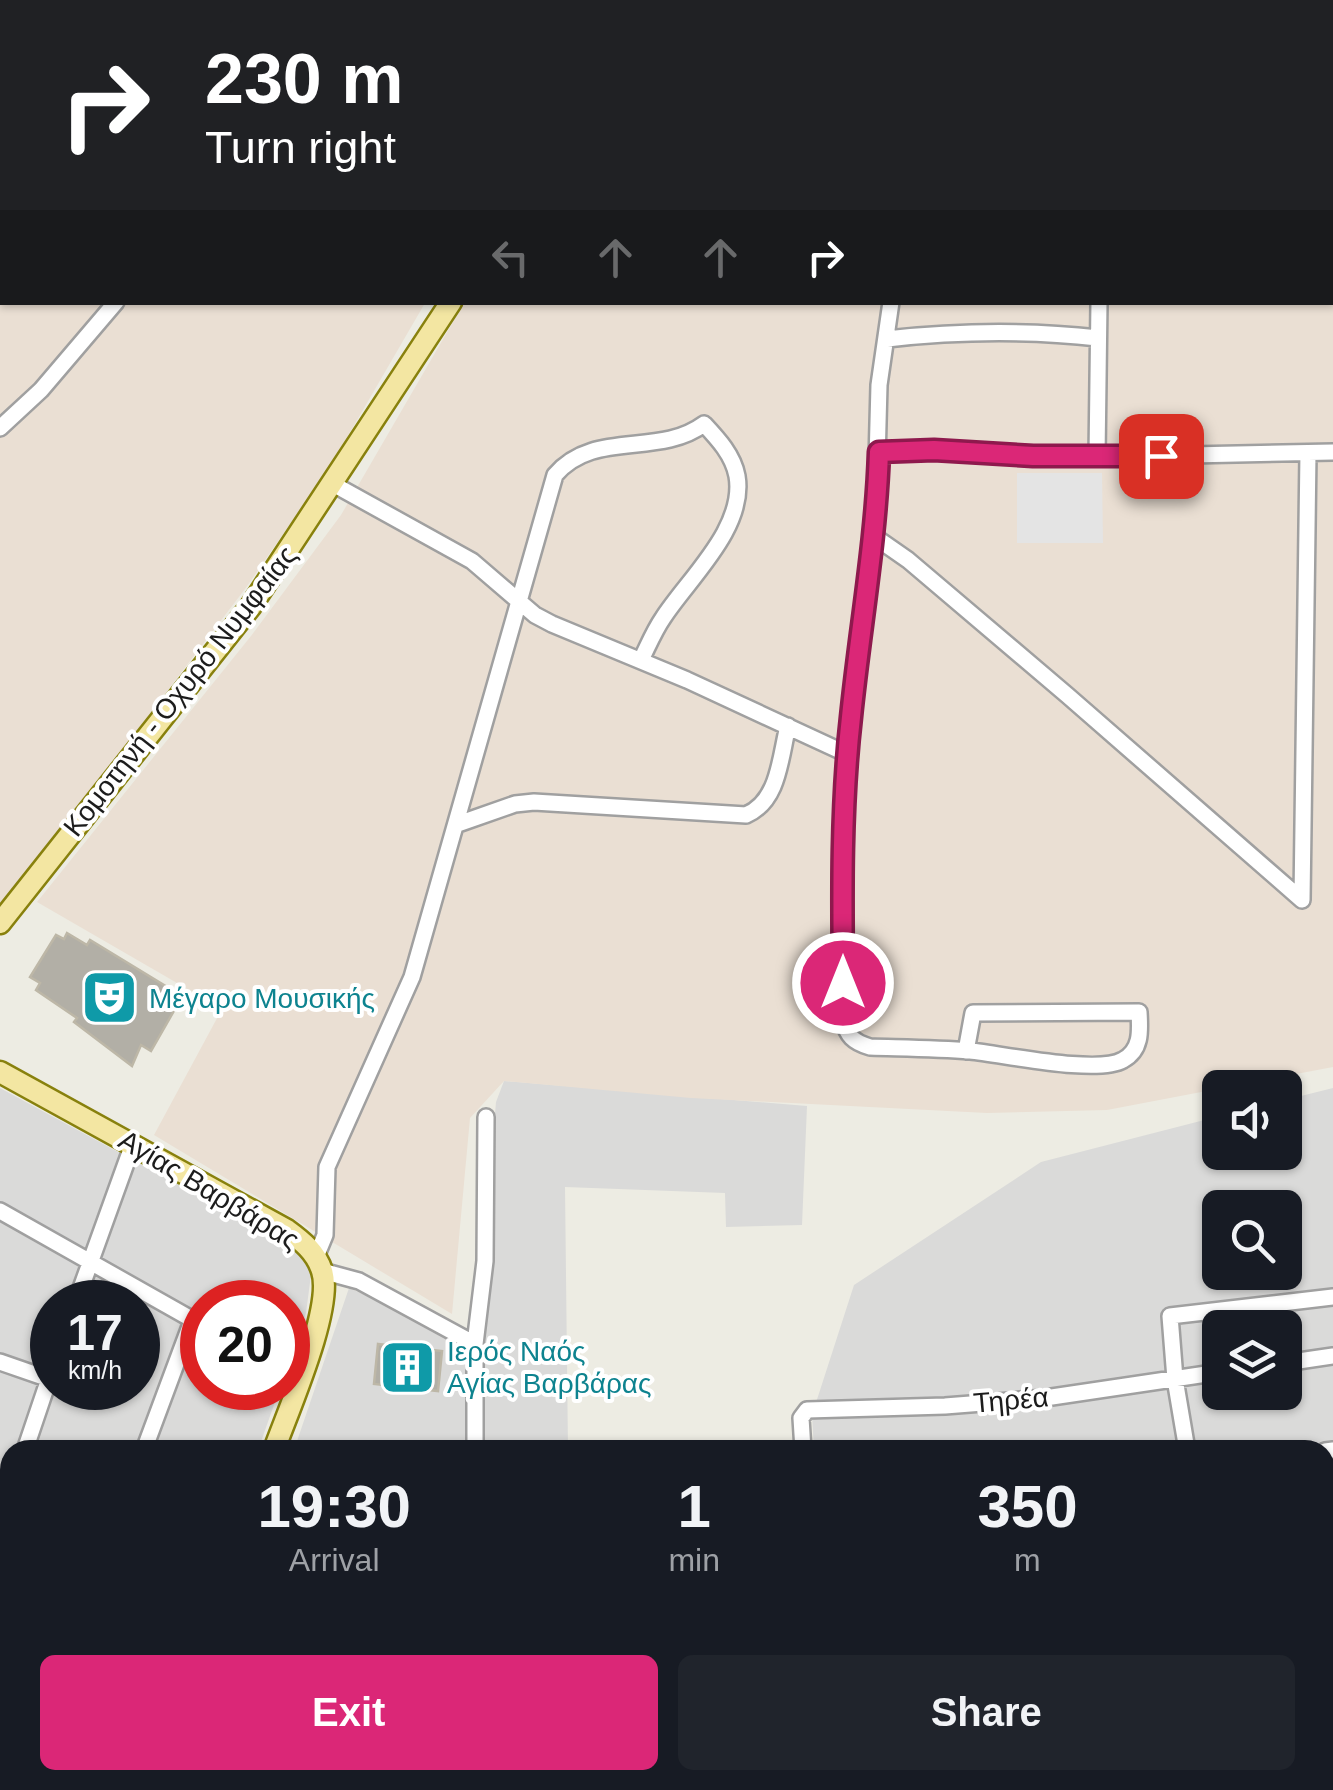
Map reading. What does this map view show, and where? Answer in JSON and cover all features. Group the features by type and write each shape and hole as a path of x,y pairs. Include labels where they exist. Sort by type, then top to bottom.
{"main road":[{"name":"Κομοτηνή - Οχυρό Νυμφαίας","path":"0,923 217,650 333,484 448,305"},
{"name":"Αγίας Βαρβάρας","path":"0,1072 287,1230 319,1264"},
{"path":"310,1335 322,1310 325,1284 319,1264"},
{"path":"277,1440 284,1410"}],"street":[{"path":"0,428 41,390 113,305"},
{"path":"891,305 880,385 875,538 860,630 847,754 842,876 846,1033 856,1043 870,1047 966,1050 1048,1062 1113,1064 1126,1060 1137,1048 1139,1012 973,1013 966,1050"},
{"path":"1097,457 1098,305"},
{"path":"887,339 1009,331 1098,338"},
{"path":"319,1264 325,1235 327,1167 412,977 458,824 548,490 562,466 595,448 678,440 704,424 728,454 737,475 737,495 710,555 662,618 642,660"},
{"path":"879,452 934,450 1097,457 1333,452"},
{"path":"875,538 908,560 1067,694 1302,900 1308,452"},
{"path":"333,484 446,544 552,624 642,660 847,754"},
{"path":"458,824 504,807 534,802 746,815 760,809 769,797 788,726"},
{"path":"475,1440 476,1344 485,1261 486,1117"},
{"path":"84,1280 132,1144"},
{"path":"0,1211 180,1312"},
{"name":"Αγίας Βαρβάρας","path":"319,1264 476,1344"},
{"path":"1185,1440 1174,1379 1170,1316 1333,1297"},
{"path":"1302,1361 1333,1356"},
{"path":"0,1362 30,1369"},
{"path":"148,1440 180,1365"},
{"name":"Τηρέα","path":"803,1440 802,1414 811,1410 1044,1398 1202,1375"},
{"path":"28,1440 39,1410"}],"shaded area":[{"path":"0,305 424,305 331,465 245,589 0,910"},
{"path":"463,305 1333,305 1333,1067 1302,1073 1202,1070 1202,1092 1107,1110 987,1113 691,1098 504,1081 470,1118 452,1314 154,1135 222,1009 37,902 251,636 341,515"},
{"path":"1017,473 1102,473 1103,543 1017,543"},
{"path":"504,1081 807,1106 802,1225 726,1227 725,1193 565,1187 568,1440 297,1440 349,1288 475,1343 496,1102"},
{"path":"0,1088 286,1243 303,1258 311,1275 310,1283 180,1280 180,1410 272,1410 262,1440 0,1440"},
{"path":"1333,1088 1333,1440 813,1440 812,1415 854,1285 1041,1162 1202,1121 1202,1170 1302,1170 1302,1096"}],"building":[{"name":"Μέγαρο Μουσικής","path":"67,933 87,945 90,940 167,987 166,994 179,1002 151,1051 141,1045 132,1066 74,1022 77,1018 36,990 40,983 30,977 56,935 64,939"},
{"name":"Ιερός Ναός Αγίας Βαρβάρας","path":"378,1344 442,1351 438,1391 374,1384"}],"place":[{"name":"Μέγαρο Μουσικής","path":"110,998"},
{"name":"Ιερός Ναός Αγίας Βαρβάρας","path":"408,1367"}],"route":[{"path":"843,983 847,754 860,630 875,538 879,452 1161,456"}]}
